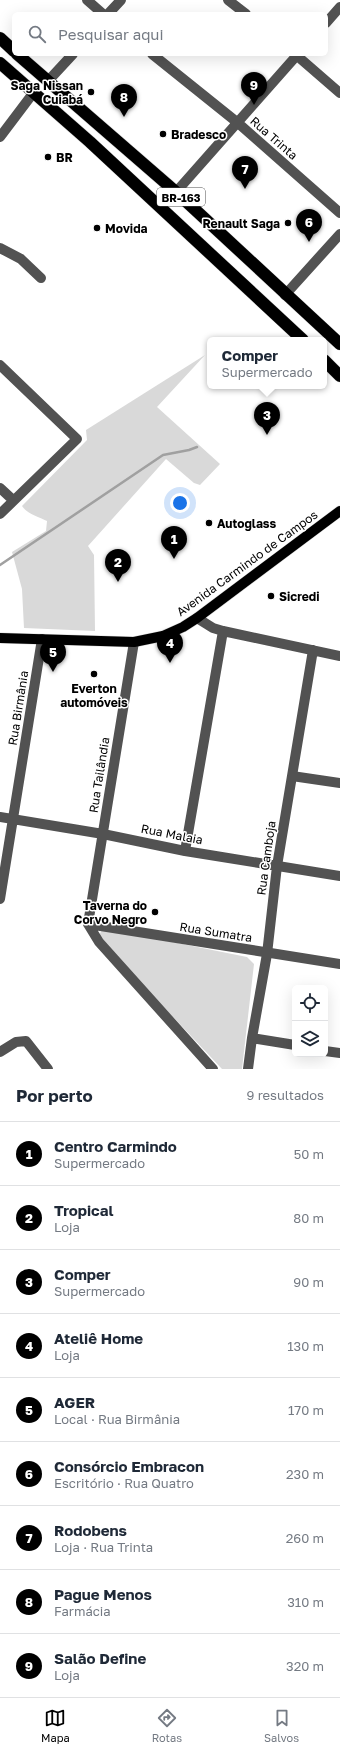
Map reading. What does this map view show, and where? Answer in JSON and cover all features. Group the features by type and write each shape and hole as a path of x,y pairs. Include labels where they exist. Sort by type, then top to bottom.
{"highway":[{"path":"0,38 12,49"},
{"name":"BR-163","path":"20,56 176,192 285,295 340,344"},
{"name":"BR-163","path":"0,63 34,92 300,337"},
{"path":"327,363 340,376"}],"main road":[{"name":"Avenida Carmindo de Campos","path":"0,638 134,642 163,636 183,627 197,618 340,511"}],"street":[{"path":"87,0 101,12"},
{"path":"110,12 121,0"},
{"path":"228,0 243,12"},
{"path":"328,20 340,7"},
{"path":"48,81 71,56"},
{"name":"Rua Trinta","path":"154,56 238,123 340,213"},
{"path":"176,192 238,123 294,56"},
{"path":"298,56 340,93"},
{"path":"0,137 34,92"},
{"path":"285,295 340,234"},
{"path":"0,248 21,259 41,278"},
{"path":"0,514 78,439 2,370"},
{"path":"0,488 14,500"},
{"path":"197,618 213,628 223,631 340,656"},
{"path":"185,851 223,631"},
{"name":"Rua Birmânia","path":"0,899 14,820 42,639"},
{"name":"Rua Tailândia","path":"88,924 134,642"},
{"name":"Rua Camboja","path":"248,1069 267,954 277,866 313,650"},
{"path":"292,776 340,783"},
{"name":"Rua Malaia","path":"0,817 103,834 185,851 340,876"},
{"path":"88,924 99,942 213,1069"},
{"name":"Rua Sumatra","path":"88,924 267,954 340,964"},
{"path":"252,1038 292,1045"},
{"path":"0,1052 22,1040 26,1041 31,1045 48,1069"},
{"path":"328,1051 340,1053"}],"shaded area":[{"path":"205,355 157,407 220,464 200,485 194,483 166,459 88,546 94,555 95,631 24,628 22,589 12,552 46,531 47,521 30,513 22,506 87,440 86,430"},
{"path":"103,928 247,957 254,964 242,1069 222,1069 98,937"}],"waterway":[{"path":"0,565 163,455 197,447"}],"place":[{"name":"Saga Nissan Cuiabá","path":"91,92"},
{"name":"Salão Define","path":"254,105"},
{"name":"Pague Menos","path":"124,117"},
{"name":"Bradesco","path":"163,134"},
{"name":"BR","path":"48,157"},
{"name":"Rodobens","path":"245,189"},
{"name":"Renault Saga","path":"288,223"},
{"name":"Movida","path":"97,228"},
{"name":"Consórcio Embracon","path":"309,242"},
{"name":"Comper","path":"267,435"},
{"name":"Autoglass","path":"209,523"},
{"name":"Centro Carmindo","path":"174,559"},
{"name":"Tropical","path":"118,582"},
{"name":"Sicredi","path":"271,596"},
{"name":"Ateliê Home","path":"170,663"},
{"name":"AGER","path":"53,672"},
{"name":"Everton automóveis","path":"94,674"},
{"name":"Taverna do Corvo Negro","path":"155,912"}]}
